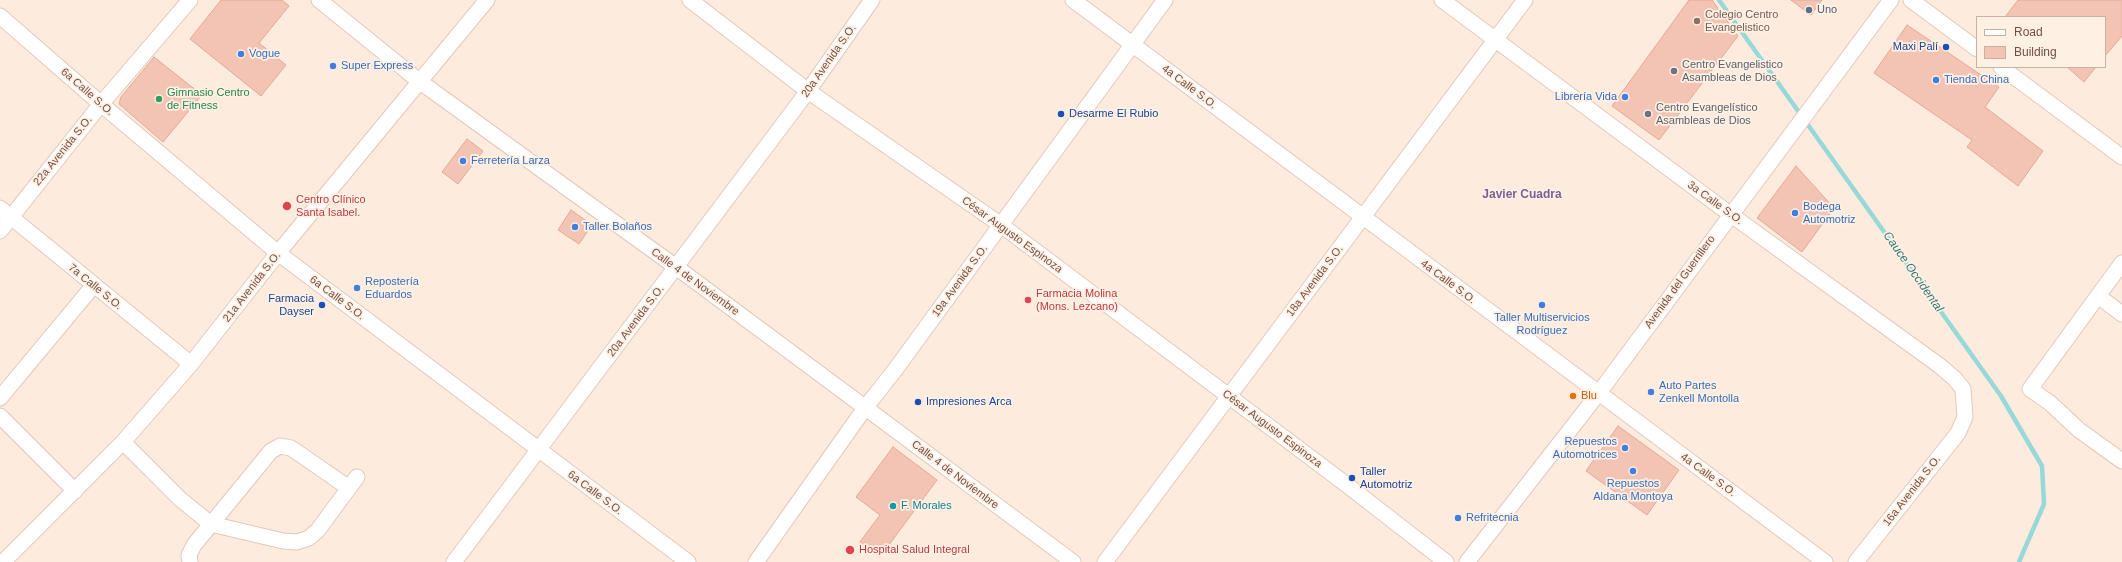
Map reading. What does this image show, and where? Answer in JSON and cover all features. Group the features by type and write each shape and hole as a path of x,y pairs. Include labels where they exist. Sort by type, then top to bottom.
{"street":[{"name":"22a Avenida S.O.","path":"0,230 5,213 190,0"},
{"name":"Calle 4 de Noviembre","path":"319,0 419,81 676,267 1073,562"},
{"name":"21a Avenida S.O.","path":"3,562 123,442 191,364 278,253 487,0"},
{"name":"César Augusto Espinoza","path":"690,0 808,91 1001,225 1446,562"},
{"name":"20a Avenida S.O.","path":"454,562 808,91 872,0"},
{"name":"4a Calle S.O.","path":"1073,0 1598,394 1825,562"},
{"name":"19a Avenida S.O.","path":"756,562 865,408 895,370 1165,0"},
{"name":"3a Calle S.O.","path":"1442,0 1955,379 1963,389 1965,417"},
{"name":"18a Avenida S.O.","path":"1105,562 1525,0"},
{"name":"Avenida del Guerrillero","path":"1467,562 1598,394 1730,214 1891,0"},
{"path":"1911,0 1976,48"},
{"name":"6a Calle S.O.","path":"0,16 101,104 278,253 688,562"},
{"path":"2002,68 2122,158"},
{"name":"7a Calle S.O.","path":"5,213 191,364"},
{"path":"2122,263 2030,389 2050,404 2078,430 2122,460"},
{"path":"0,398 94,285"},
{"path":"2098,296 2122,314"},
{"path":"0,416 75,491"},
{"name":"16a Avenida S.O.","path":"1856,562 1958,433 1965,417"},
{"path":"123,442 180,499 211,524 283,541 297,542 309,538 318,530 353,483 291,448 280,446 271,451 211,524 194,545 189,555 190,562"}],"building":[{"name":"Vogue","path":"221,0 282,0 289,6 259,43 286,65 261,96 190,39"},
{"name":"Centro Evangelistico Asambleas de Dios","path":"1689,0 1712,0 1738,36 1659,140 1612,106"},
{"name":"Uno","path":"1791,0 1822,0 1811,15"},
{"path":"2018,0 2122,0 2122,36 2106,55 2106,16 2006,16"},
{"name":"Tienda China","path":"1907,25 1999,87 1985,107 2043,151 2018,186 1967,147 1972,140 1874,73"},
{"name":"Gimnasio Centro de Fitness","path":"154,57 202,95 163,142 119,104 121,97"},
{"path":"2068,68 2095,68 2084,82"},
{"name":"Ferretería Larza","path":"467,139 483,151 458,184 442,172"},
{"name":"Bodega Automotriz","path":"1796,166 1834,208 1802,252 1757,218"},
{"name":"Taller Bolaños","path":"571,210 592,225 579,244 558,230"},
{"name":"Repuestos Automotrices","path":"1618,426 1679,470 1647,515 1586,471"},
{"name":"F. Morales","path":"893,447 937,480 880,557 860,542 880,515 856,497"}],"waterway":[{"name":"Cauce Occidental","path":"1719,0 2001,396 2042,466 2044,504 2019,562"}],"place":[{"name":"Uno","path":"1809,10"},
{"name":"Colegio Centro Evangelistico","path":"1697,21"},
{"name":"Maxi Palí","path":"1946,47"},
{"name":"Vogue","path":"241,54"},
{"name":"Super Express","path":"333,66"},
{"name":"Centro Evangelistico Asambleas de Dios","path":"1674,71"},
{"name":"Tienda China","path":"1936,80"},
{"name":"Librería Vida","path":"1625,97"},
{"name":"Gimnasio Centro de Fitness","path":"159,99"},
{"name":"Desarme El Rubio","path":"1061,114"},
{"name":"Centro Evangelístico Asambleas de Dios","path":"1648,114"},
{"name":"Ferretería Larza","path":"463,161"},
{"name":"Centro Clínico Santa Isabel.","path":"287,206"},
{"name":"Bodega Automotriz","path":"1795,213"},
{"name":"Taller Bolaños","path":"575,227"},
{"name":"Repostería Eduardos","path":"357,288"},
{"name":"Farmacia Molina (Mons. Lezcano)","path":"1028,300"},
{"name":"Farmacia Dayser","path":"322,305"},
{"name":"Taller Multiservicios Rodríguez","path":"1542,305"},
{"name":"Auto Partes Zenkell Montolla","path":"1651,392"},
{"name":"Blu","path":"1573,396"},
{"name":"Impresiones Arca","path":"918,402"},
{"name":"Repuestos Automotrices","path":"1625,448"},
{"name":"Repuestos Aldana Montoya","path":"1633,471"},
{"name":"Taller Automotriz","path":"1352,478"},
{"name":"F. Morales","path":"893,506"},
{"name":"Refritecnia","path":"1458,518"},
{"name":"Hospital Salud Integral","path":"850,550"}],"district":[{"name":"Javier Cuadra","path":"1522,195"}]}
